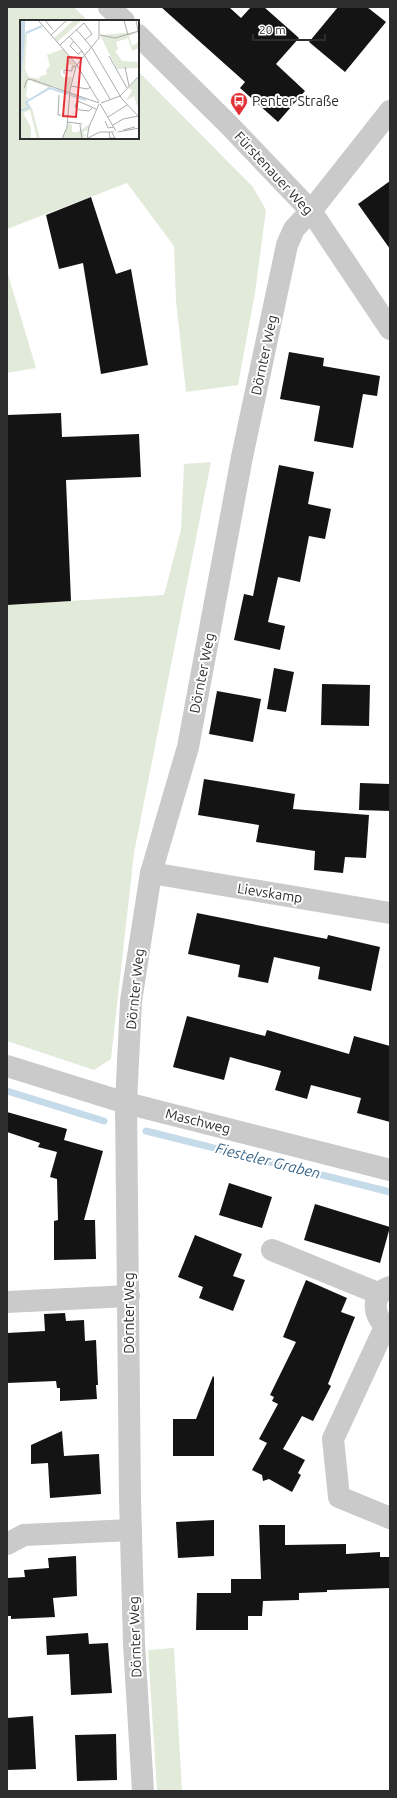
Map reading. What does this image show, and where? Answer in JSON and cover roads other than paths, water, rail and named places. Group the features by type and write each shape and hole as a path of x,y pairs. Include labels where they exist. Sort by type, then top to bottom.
{"street":[{"path":"109,7 123,20"},
{"name":"Fürstenauer Weg","path":"139,36 229,125 311,211 390,329"},
{"path":"311,211 390,111"},
{"name":"Dörnter Weg","path":"143,1791 134,1644 131,1530 126,1103 131,1001 151,873 188,747 242,458 287,245 294,229 311,211"},
{"name":"Lievskamp","path":"151,873 390,913"},
{"name":"Maschweg","path":"7,1066 126,1103 390,1170"},
{"path":"272,1250 385,1290 375,1308 376,1315 387,1328 332,1439 339,1497 390,1518"},
{"path":"7,1302 129,1296"},
{"path":"7,1544 24,1534 131,1530"}],"waterway":[{"name":"Fiesteler Graben","path":"7,1091 104,1121"},
{"name":"Fiesteler Graben","path":"146,1131 390,1192"}],"place":[{"name":"Penter Straße","path":"239,116"}]}
